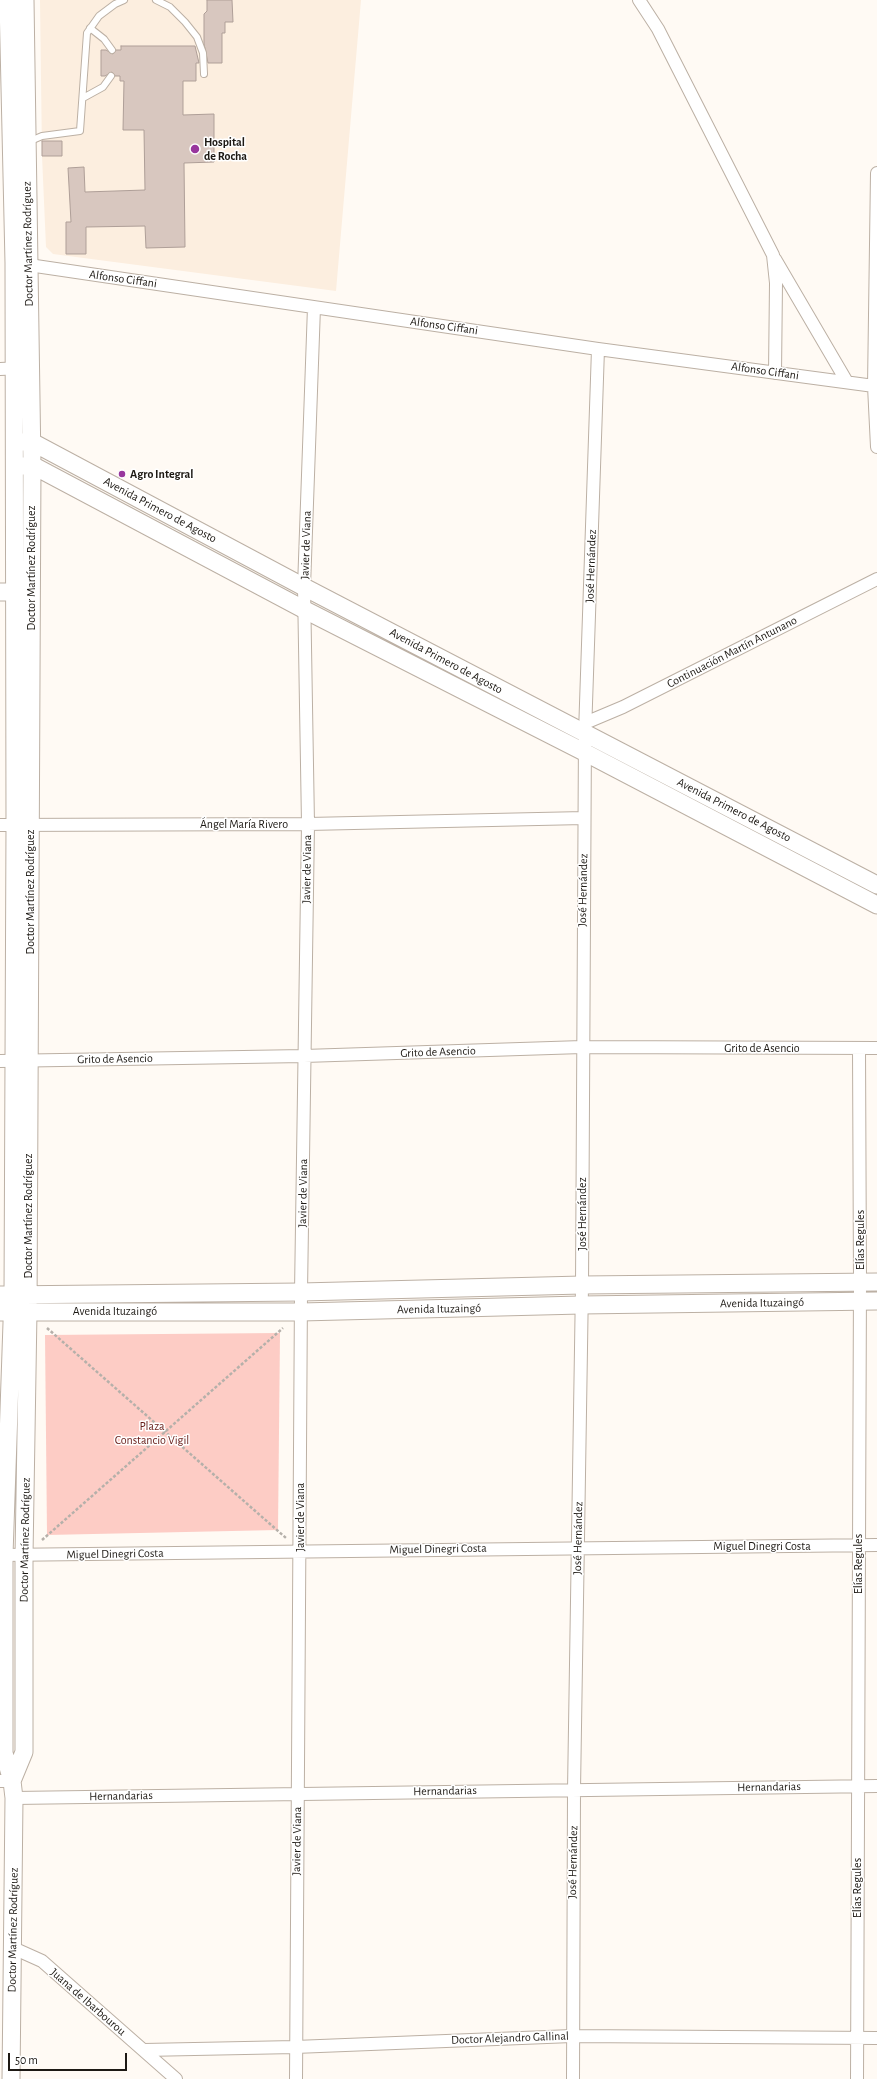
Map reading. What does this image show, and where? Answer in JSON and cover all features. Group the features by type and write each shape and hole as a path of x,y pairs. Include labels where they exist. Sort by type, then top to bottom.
{"street":[{"name":"Doctor Martínez Rodríguez","path":"8,0 13,143 21,264 15,368 24,442 24,466 15,592 13,1294 24,1556 24,1752 9,1787"},
{"name":"Doctor Martínez Rodríguez","path":"13,143 25,0"},
{"path":"639,0 658,29 773,255 847,382"},
{"path":"877,173 874,386 877,447"},
{"path":"773,255 776,283 775,373"},
{"name":"Alfonso Ciffani","path":"21,264 598,349 874,386"},
{"name":"Javier de Viana","path":"296,2079 295,2047 301,1292 308,824 304,587 314,307"},
{"name":"José Hernández","path":"573,2079 574,1790 582,1285 584,752 598,349"},
{"name":"Avenida Primero de Agosto","path":"24,442 304,587 585,728 877,885"},
{"name":"Avenida Primero de Agosto","path":"24,466 584,752 877,905"},
{"name":"Continuación Martín Antunano","path":"585,728 623,707 877,579"},
{"name":"Ángel María Rivero","path":"15,825 308,824 584,818"},
{"name":"Grito de Asencio","path":"14,1061 304,1056 582,1047 877,1048"},
{"name":"Elías Regules","path":"857,2079 860,1302 858,1048"},
{"name":"Avenida Ituzaingó","path":"13,1294 301,1292 582,1285 877,1282"},
{"name":"Avenida Ituzaingó","path":"13,1312 301,1312 581,1305 877,1301"},
{"name":"Doctor Martínez Rodríguez","path":"11,2079 6,2012 13,1948 9,1787 4,1753 2,1555 13,1312"},
{"name":"Miguel Dinegri Costa","path":"2,1555 24,1556 300,1550 877,1545"},
{"name":"Hernandarias","path":"9,1787 298,1793 877,1786"},
{"name":"Juana de Ibarbourou","path":"13,1948 42,1961 176,2079"},
{"name":"Doctor Alejandro Gallinal","path":"144,2050 295,2047 572,2036 877,2038"}],"lane":[{"path":"13,143 42,136 80,131 87,33 106,9 124,0"},
{"path":"156,0 173,10 197,37 203,53 204,74"},
{"path":"90,28 100,35 112,50"},
{"path":"83,98 102,87 111,76"}],"path":[{"path":"13,1312 165,1432 300,1550"},
{"path":"24,1556 301,1312"}],"shaded area":[{"name":"Hospital de Rocha","path":"40,0 361,0 336,291 53,254 46,247 42,156"}],"green space":[{"name":"Plaza Constancio Vigil","path":"280,1333 278,1530 47,1535 45,1335"}],"building":[{"path":"207,0 232,0 233,22 225,22 225,33 222,33 222,63 208,63 204,44 204,14 207,11"},
{"path":"121,46 195,46 199,63 196,63 196,81 183,81 183,115 214,114 214,162 184,163 185,247 146,248 145,226 86,227 86,254 66,254 66,222 71,222 68,168 84,167 85,192 145,190 144,130 123,130 124,81 120,81 120,76 115,76 112,72 105,76 101,76 101,50 106,50 113,54 116,50 121,50"},
{"path":"42,141 62,141 62,156 42,156"}],"place":[{"name":"Hospital de Rocha","path":"195,149"},
{"name":"Agro Integral","path":"122,474"}]}
